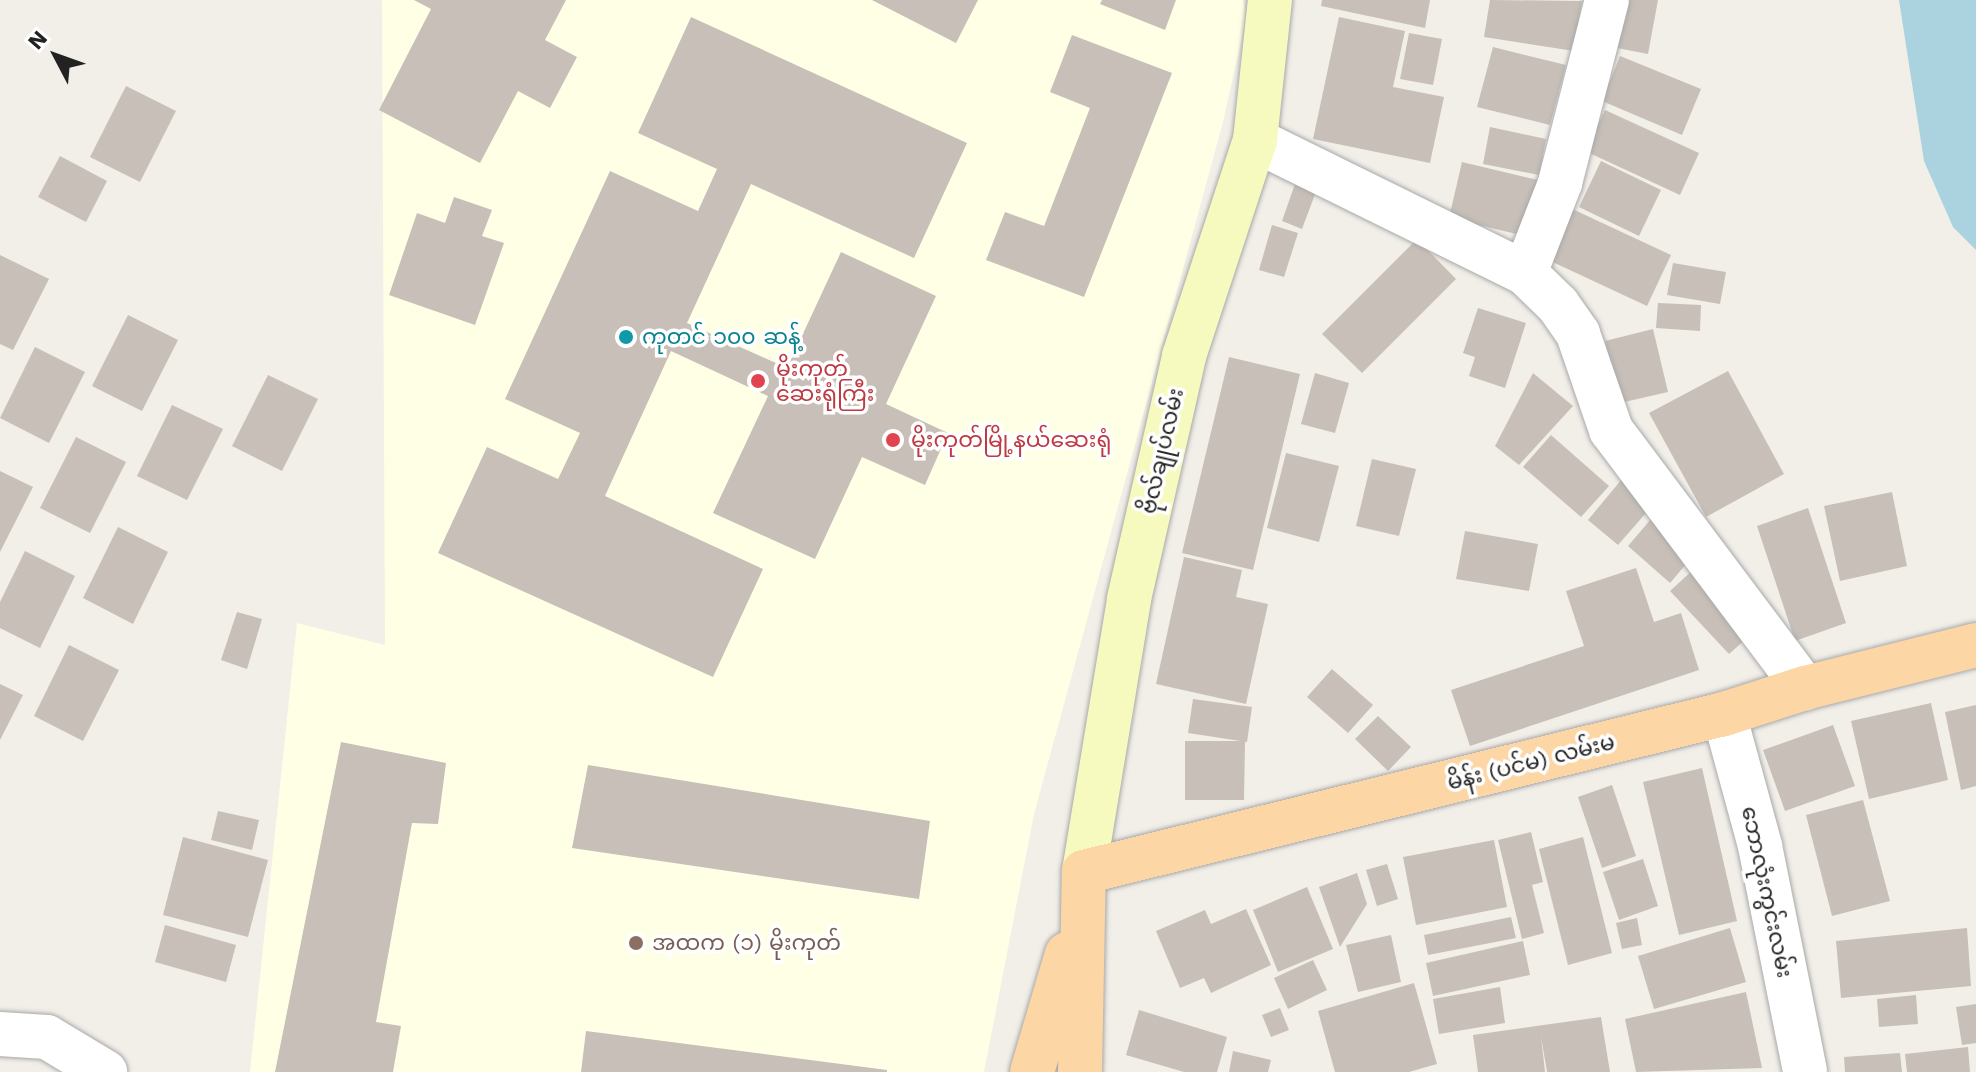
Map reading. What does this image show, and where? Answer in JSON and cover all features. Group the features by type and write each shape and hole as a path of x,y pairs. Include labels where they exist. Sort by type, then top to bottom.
{"main road":[{"name":"ဗိုလ်‌ချုပ်‌လမ်း","path":"1083,891 1129,599 1177,386 1255,140 1270,0"},
{"name":"မိန်း (ပင်မ) လမ်းမ","path":"1083,891 1724,714 1805,688 1976,645"},
{"path":"1032,1072 1083,891"},
{"path":"1080,1072 1083,891"}],"street":[{"path":"1525,273 1560,183 1607,0"},
{"path":"1255,140 1525,273 1558,305 1578,334 1611,430 1805,688"},
{"name":"‌ဘောလုံးကွင်းလမ်း","path":"1724,714 1760,846 1805,1072"},
{"path":"0,1034 47,1037 105,1072"}],"shaded area":[{"name":"မိုးကုတ်‌ ‌ဆေးရုံကြီး","path":"382,0 1243,0 1246,18 1223,122 1034,814 984,1072 250,1072 297,623 385,645"}],"water":[{"path":"1899,0 1976,0 1976,250 1953,227 1924,161"}],"building":[{"path":"414,0 566,0 545,40 577,57 550,108 518,91 480,163 379,110 431,9"},
{"path":"872,0 978,0 956,43"},
{"path":"1102,0 1176,0 1165,30 1100,4"},
{"path":"1322,0 1430,0 1425,28 1321,6"},
{"path":"1490,0 1582,1 1574,51 1484,37"},
{"path":"1621,0 1658,0 1648,54 1612,47"},
{"name":"ကုတင် ၁၀၀ ဆန့်","path":"691,17 967,143 914,258 751,184 687,323 787,368 841,252 936,296 886,404 948,433 925,485 862,457 815,559 713,513 768,396 671,351 605,496 763,569 713,677 438,553 487,447 558,479 580,433 505,399 610,171 698,211 717,169 638,133"},
{"path":"1339,17 1405,31 1393,87 1444,97 1430,163 1313,139"},
{"path":"1409,33 1442,39 1433,85 1400,79"},
{"path":"1072,35 1172,73 1084,297 986,260 1005,212 1044,226 1090,108 1050,92"},
{"path":"1493,47 1566,65 1550,125 1477,107"},
{"path":"1620,56 1701,89 1682,135 1602,101"},
{"path":"126,86 176,111 140,182 90,157"},
{"path":"1605,110 1699,153 1680,195 1585,151"},
{"path":"1490,127 1546,139 1539,175 1483,164"},
{"path":"60,156 107,181 86,222 38,197"},
{"path":"1601,161 1661,190 1639,236 1579,207"},
{"path":"1462,162 1538,180 1525,236 1449,218"},
{"path":"1296,181 1317,189 1302,229 1282,221"},
{"path":"454,197 492,210 482,236 504,243 475,325 389,295 417,213 445,223"},
{"path":"1568,207 1671,255 1647,306 1544,258"},
{"path":"1272,225 1298,233 1284,277 1259,270"},
{"path":"1417,239 1456,279 1362,373 1322,334"},
{"path":"0,255 49,279 13,350 0,344"},
{"path":"1673,263 1726,272 1720,304 1667,295"},
{"path":"1658,303 1701,305 1700,331 1656,328"},
{"path":"1478,308 1526,323 1505,388 1469,376 1475,357 1463,353"},
{"path":"128,315 178,340 142,411 92,386"},
{"path":"1653,329 1668,392 1620,403 1605,341"},
{"path":"35,347 85,372 49,443 0,418"},
{"path":"1229,357 1300,374 1253,570 1182,553"},
{"path":"1728,371 1784,474 1706,517 1649,413"},
{"path":"1315,373 1349,383 1335,433 1301,424"},
{"path":"1533,373 1573,406 1519,465 1495,446"},
{"path":"268,375 318,399 282,471 232,446"},
{"path":"172,405 223,429 187,500 137,476"},
{"path":"1551,435 1609,486 1581,517 1523,467"},
{"path":"76,437 126,462 90,533 40,508"},
{"path":"1286,453 1339,466 1319,542 1267,528"},
{"path":"1372,459 1416,469 1399,536 1356,526"},
{"path":"0,471 33,487 0,552"},
{"path":"1622,479 1653,505 1618,545 1588,520"},
{"path":"1892,492 1907,566 1840,581 1824,506"},
{"path":"1808,508 1846,623 1795,641 1757,526"},
{"path":"1651,519 1693,556 1670,583 1628,546"},
{"path":"118,527 168,552 133,624 83,598"},
{"path":"1465,531 1538,544 1529,591 1456,579"},
{"path":"25,551 75,576 40,648 0,628 0,602"},
{"path":"1184,557 1242,570 1236,597 1268,604 1246,704 1156,684"},
{"path":"1636,568 1654,622 1681,613 1699,670 1470,746 1451,690 1584,646 1566,591"},
{"path":"1694,569 1754,632 1729,654 1670,591"},
{"path":"237,612 262,619 247,669 221,660"},
{"path":"69,645 119,670 83,741 34,716"},
{"path":"1332,669 1373,705 1348,733 1307,697"},
{"path":"0,684 23,695 0,740"},
{"path":"1193,699 1252,707 1247,742 1188,733"},
{"path":"1931,703 1948,780 1869,799 1851,721"},
{"path":"1976,705 1976,786 1961,790 1945,712"},
{"path":"1378,716 1411,747 1388,771 1355,739"},
{"path":"1833,725 1855,786 1785,811 1763,750"},
{"path":"1185,741 1245,741 1244,800 1185,800"},
{"path":"341,742 446,763 438,824 412,823 376,1022 401,1026 393,1072 275,1072"},
{"path":"588,765 930,821 919,899 572,848"},
{"path":"1702,768 1737,921 1679,935 1643,782"},
{"path":"1612,785 1636,856 1602,868 1578,797"},
{"path":"1863,800 1890,901 1832,916 1806,815"},
{"path":"218,811 259,820 252,850 211,840"},
{"path":"1531,832 1543,882 1532,885 1544,933 1522,939 1498,840"},
{"path":"183,837 268,860 248,937 163,915"},
{"path":"1583,837 1612,953 1568,965 1539,849"},
{"path":"1494,840 1507,907 1416,925 1403,857"},
{"path":"1643,859 1658,906 1619,920 1603,872"},
{"path":"1387,864 1398,899 1377,906 1366,870"},
{"path":"1357,873 1367,904 1340,947 1319,887"},
{"path":"1307,887 1333,949 1278,972 1253,910"},
{"path":"1246,909 1271,965 1211,993 1204,978 1180,988 1156,931 1205,910 1211,924"},
{"path":"1511,917 1516,938 1428,955 1424,935"},
{"path":"1637,918 1642,945 1622,949 1616,923"},
{"path":"165,925 236,945 226,982 155,962"},
{"path":"1730,928 1746,982 1654,1009 1638,956"},
{"path":"1967,928 1971,986 1841,998 1836,941"},
{"path":"1391,935 1401,982 1358,992 1346,945"},
{"path":"1523,941 1530,975 1433,996 1426,963"},
{"path":"1313,960 1327,990 1288,1009 1274,978"},
{"path":"1414,983 1437,1064 1409,1072 1335,1072 1318,1011"},
{"path":"1500,987 1505,1023 1439,1034 1433,999"},
{"path":"1746,992 1762,1068 1636,1072 1625,1019"},
{"path":"1916,995 1918,1024 1879,1027 1877,999"},
{"path":"1976,1004 1976,1043 1962,1045 1956,1007"},
{"path":"1280,1008 1289,1030 1271,1037 1262,1015"},
{"path":"1139,1010 1227,1037 1217,1072 1184,1072 1126,1055"},
{"path":"1601,1017 1610,1072 1547,1072 1541,1036 1545,1072 1478,1072 1473,1035"},
{"path":"586,1031 887,1070 887,1072 581,1072"},
{"path":"1968,1047 1970,1072 1907,1072 1905,1054"},
{"path":"1233,1051 1271,1060 1268,1072 1229,1072"},
{"path":"1900,1053 1902,1072 1845,1072 1844,1057"}],"place":[{"name":"ကုတင် ၁၀၀ ဆန့်","path":"626,337"},
{"name":"မိုးကုတ်‌ ‌ဆေးရုံကြီး","path":"758,381"},
{"name":"မိုးကုတ်မြို့နယ်ဆေးရုံ","path":"893,440"},
{"name":"အထက (၁) မိုးကုတ်","path":"636,943"}]}
